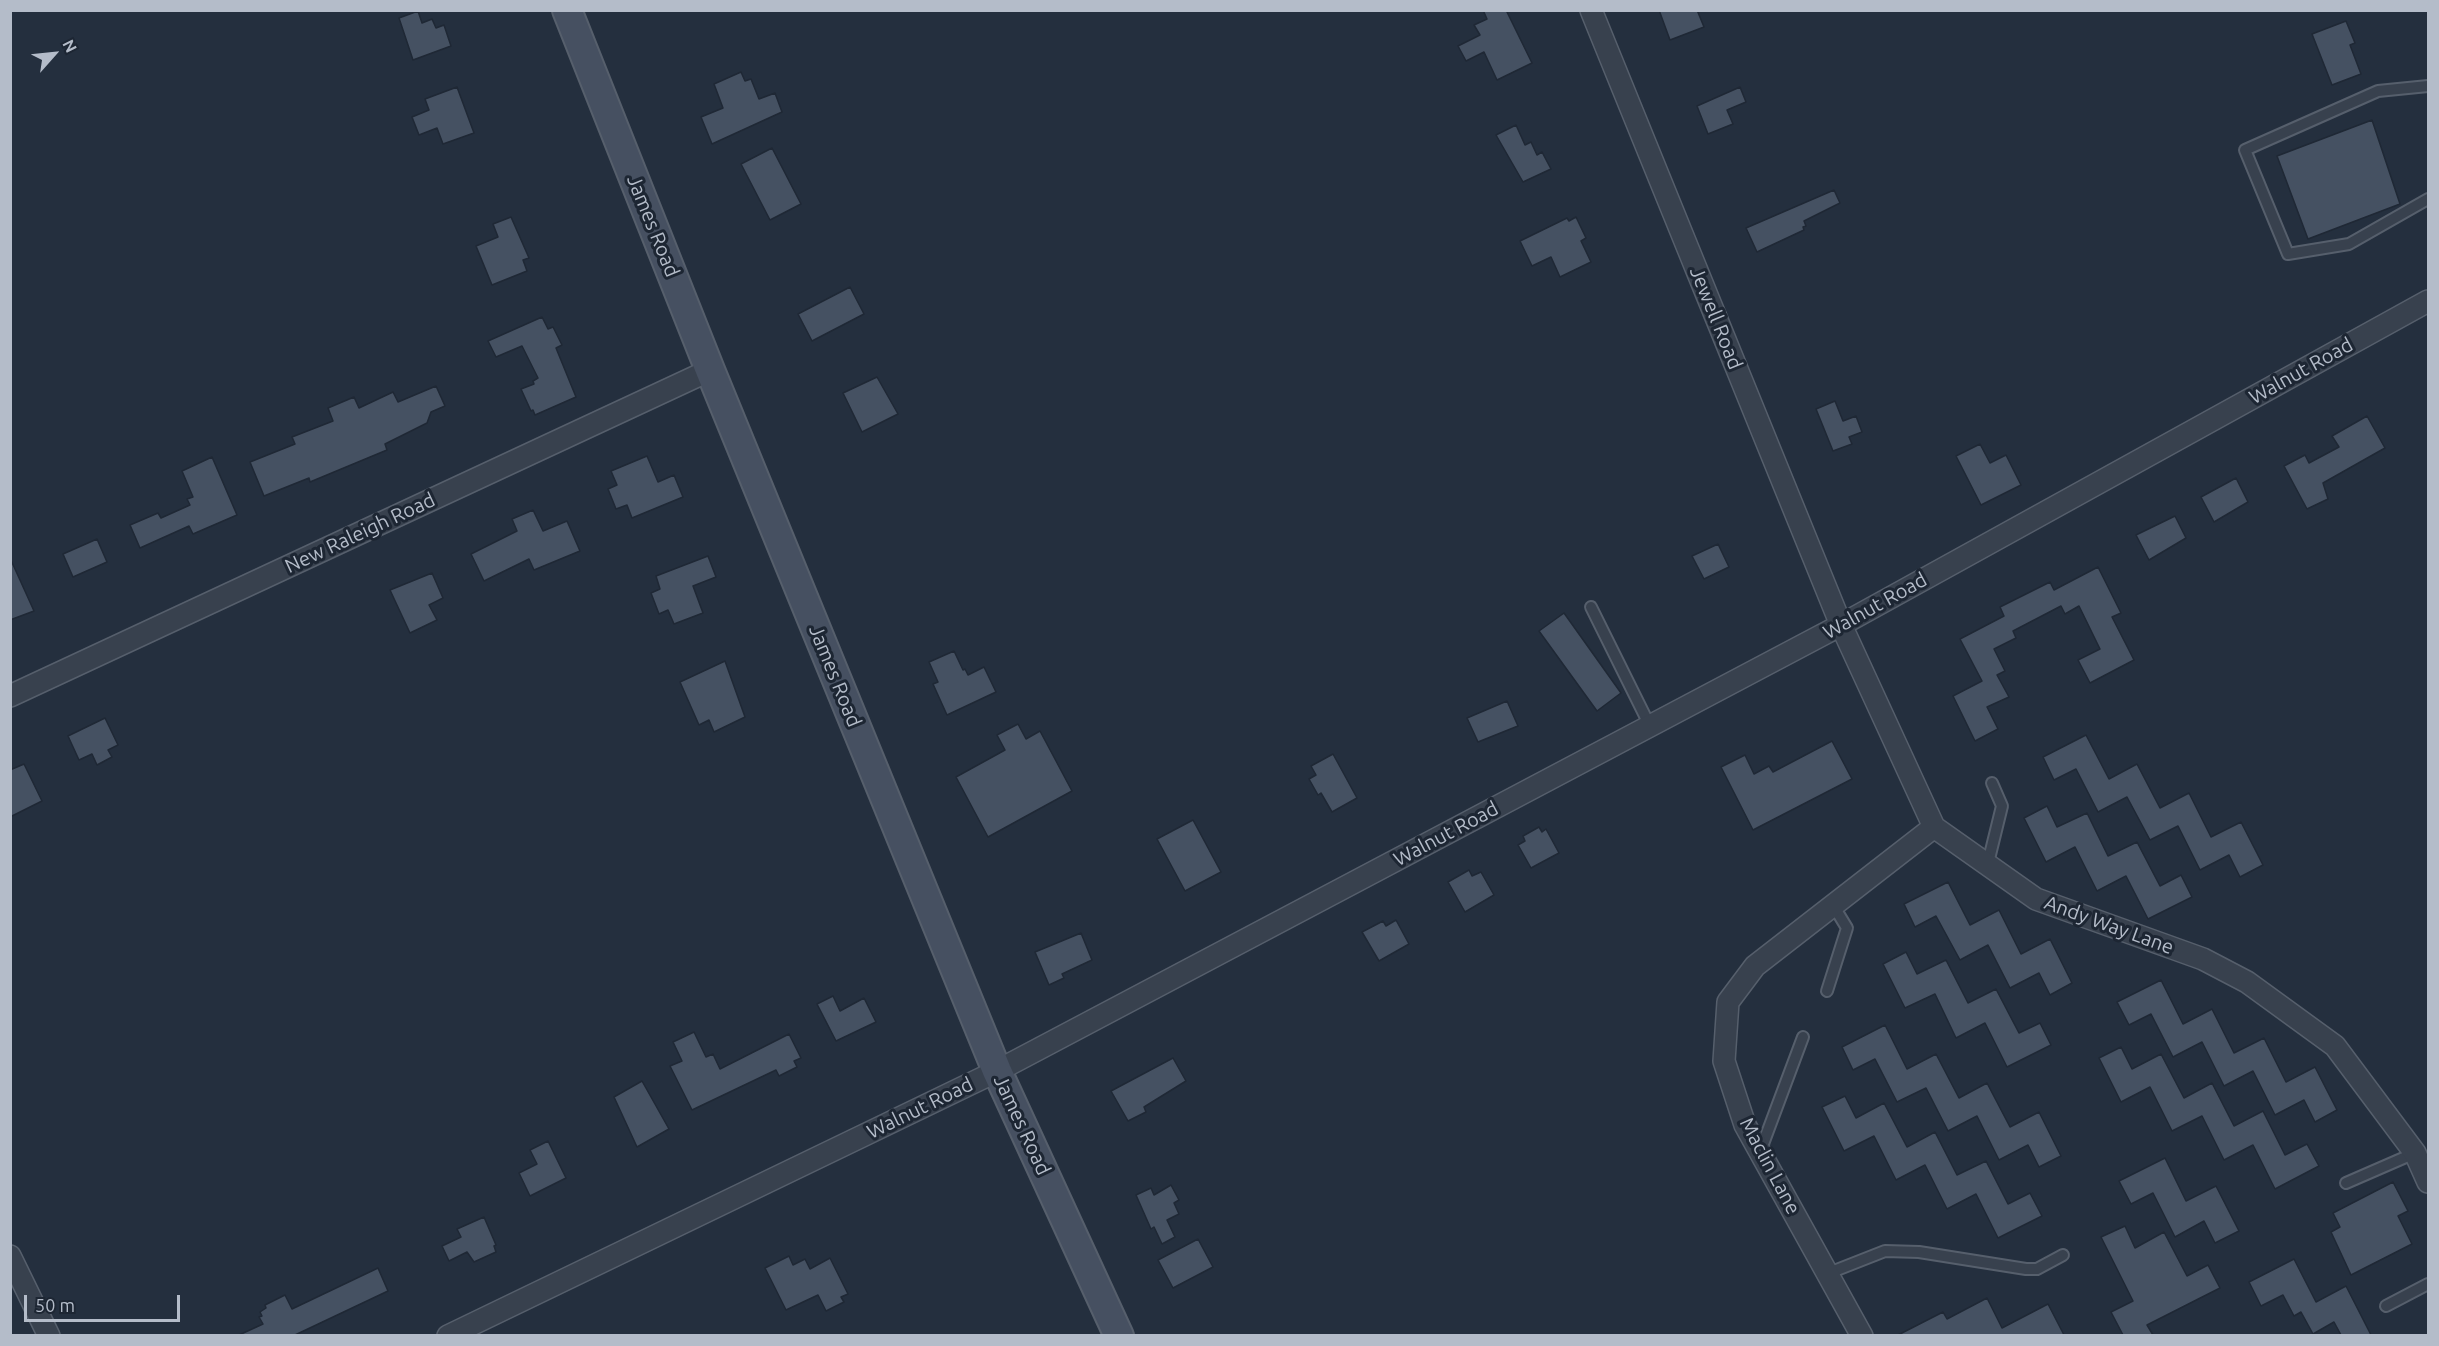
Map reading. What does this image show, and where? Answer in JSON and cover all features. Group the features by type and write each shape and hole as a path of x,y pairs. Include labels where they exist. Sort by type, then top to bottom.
{"main road":[{"name":"James Road","path":"567,10 710,370 997,1071 1119,1335"}],"street":[{"name":"Jewell Road","path":"1591,10 1841,625"},
{"name":"Walnut Road","path":"448,1335 997,1071 1841,625 2428,301"},
{"name":"New Raleigh Road","path":"10,696 710,370"},
{"path":"1841,625 1934,827"},
{"name":"Andy Way Lane","path":"1934,827 2036,899 2203,959 2247,982 2335,1046 2415,1153 2428,1182"},
{"name":"Maclin Lane","path":"1862,1335 1745,1125 1724,1062 1728,1002 1755,966 1934,827"},
{"path":"10,1256 49,1335"}],"lane":[{"path":"2428,86 2378,91 2245,150 2288,254 2349,244 2428,199"},
{"path":"1592,606 1650,726"},
{"path":"1988,863 2002,806 1992,783"},
{"path":"1827,991 1847,928 1833,905"},
{"path":"1760,1152 1803,1037"},
{"path":"2346,1183 2415,1153"},
{"path":"1829,1273 1885,1251 1919,1252 2026,1269 2037,1269 2063,1256"},
{"path":"2386,1306 2428,1284"}],"building":[{"path":"1483,10 1506,10 1532,63 1497,80 1484,52 1466,61 1458,46 1480,35 1474,25 1487,19"},
{"path":"1659,10 1697,10 1704,27 1670,40"},
{"path":"418,11 422,23 432,19 436,28 444,25 451,46 413,60 399,18"},
{"path":"2346,21 2355,43 2350,45 2361,74 2332,85 2312,34"},
{"path":"741,72 745,81 751,79 759,99 775,93 782,112 712,144 701,117 723,108 714,84"},
{"path":"457,87 474,133 443,144 437,128 419,135 412,117 429,110 425,99"},
{"path":"1740,87 1746,102 1727,110 1733,124 1708,134 1697,106"},
{"path":"2372,120 2400,204 2308,239 2277,156"},
{"path":"1516,125 1525,145 1531,142 1537,155 1542,152 1551,169 1523,182 1496,135"},
{"path":"772,148 801,204 770,220 741,164"},
{"path":"1834,190 1840,203 1804,221 1806,226 1803,227 1804,230 1757,252 1746,228"},
{"path":"511,217 529,258 523,260 527,271 492,285 476,246 498,237 493,224"},
{"path":"1576,217 1586,238 1581,241 1591,262 1560,277 1551,257 1532,266 1520,241 1567,218 1569,221"},
{"path":"850,287 864,314 812,341 798,314"},
{"path":"542,317 548,329 553,327 562,345 556,348 576,397 535,415 521,389 534,384 533,381 538,378 522,346 496,357 488,341"},
{"path":"877,377 898,414 862,432 843,393"},
{"path":"436,386 445,406 431,412 427,423 385,444 387,450 310,482 309,478 264,496 250,462 295,444 292,437 333,421 328,408 354,397 359,408 393,392 398,402"},
{"path":"1835,401 1843,421 1856,416 1862,432 1849,437 1852,444 1833,451 1816,409"},
{"path":"2367,416 2385,448 2323,483 2328,499 2307,509 2284,466 2305,455 2309,463 2339,447 2332,436"},
{"path":"1980,444 1990,463 2006,455 2021,485 1981,505 1956,456"},
{"path":"647,456 658,482 674,475 683,497 632,518 627,505 616,509 608,489 617,485 611,471"},
{"path":"212,457 237,515 193,534 189,526 140,548 130,525 158,513 161,518 190,505 187,499 193,497 182,471"},
{"path":"2236,478 2248,502 2214,522 2201,497"},
{"path":"533,510 543,531 567,521 580,551 534,570 529,559 484,581 471,554 517,531 512,519"},
{"path":"2175,516 2186,538 2149,560 2136,535"},
{"path":"97,539 107,562 73,577 63,554"},
{"path":"1718,544 1729,567 1704,579 1692,556"},
{"path":"708,556 716,577 693,586 703,613 674,624 668,610 659,614 651,593 660,589 656,576"},
{"path":"10,558 34,611 10,620"},
{"path":"2098,567 2121,613 2112,617 2134,660 2090,683 2078,660 2100,649 2079,606 2065,614 2061,606 2013,631 2016,638 1994,649 2005,671 1997,675 2009,697 1987,707 1998,729 1975,741 1953,696 1982,681 1960,639 2004,616 2000,607 2050,582 2054,590"},
{"path":"432,573 443,598 429,605 437,620 410,633 390,590"},
{"path":"1564,613 1621,693 1597,711 1539,631"},
{"path":"954,651 968,675 984,667 996,692 947,715 933,684 938,682 929,662"},
{"path":"725,661 745,717 714,732 709,720 699,725 680,682"},
{"path":"1507,701 1518,726 1478,742 1467,718"},
{"path":"105,718 118,745 108,750 112,757 97,765 92,754 79,760 68,736"},
{"path":"1018,724 1026,739 1040,731 1072,791 988,837 956,777 1005,750 997,735"},
{"path":"2086,735 2109,779 2137,764 2160,808 2189,793 2211,837 2241,822 2263,865 2240,877 2229,855 2200,870 2178,826 2150,840 2127,797 2098,812 2076,769 2054,780 2043,757"},
{"path":"1832,741 1852,779 1753,830 1721,767 1745,755 1754,774 1769,766 1773,772"},
{"path":"1333,754 1357,798 1332,812 1321,793 1318,795 1309,779 1316,775 1311,766"},
{"path":"24,764 42,801 10,817 10,770"},
{"path":"2047,806 2057,827 2087,813 2108,856 2137,842 2160,886 2181,875 2192,897 2148,919 2126,876 2097,891 2075,847 2046,862 2024,818"},
{"path":"1193,820 1221,872 1185,891 1157,839"},
{"path":"1539,827 1542,832 1546,829 1559,853 1531,868 1518,845 1525,841 1523,836"},
{"path":"1469,870 1472,876 1481,872 1494,895 1465,912 1448,882"},
{"path":"1948,882 1970,925 1999,910 2021,954 2050,939 2072,983 2050,995 2039,973 2010,988 1988,945 1960,960 1936,916 1915,927 1904,904"},
{"path":"1396,920 1409,944 1379,961 1362,932 1383,921 1386,926"},
{"path":"1081,933 1092,960 1062,974 1064,978 1049,985 1035,952"},
{"path":"1906,952 1917,974 1946,960 1968,1003 1996,989 2019,1033 2040,1023 2051,1045 2007,1067 1985,1023 1956,1038 1935,994 1905,1008 1883,964"},
{"path":"2161,980 2183,1024 2212,1009 2234,1053 2264,1038 2286,1082 2315,1067 2337,1110 2315,1122 2304,1100 2275,1115 2253,1071 2224,1086 2202,1042 2173,1057 2151,1014 2129,1025 2117,1002"},
{"path":"833,996 840,1011 864,998 876,1022 836,1041 817,1004"},
{"path":"1885,1025 1907,1069 1936,1054 1959,1098 1987,1083 2010,1127 2039,1112 2061,1156 2039,1167 2028,1145 1999,1160 1977,1116 1948,1131 1926,1088 1897,1102 1875,1059 1853,1070 1842,1047"},
{"path":"694,1032 706,1057 713,1054 720,1069 789,1034 801,1058 794,1061 797,1067 779,1076 776,1070 692,1110 670,1066 682,1061 673,1042"},
{"path":"2121,1047 2132,1069 2161,1054 2184,1098 2212,1083 2234,1126 2263,1111 2285,1155 2307,1144 2319,1166 2275,1189 2253,1145 2224,1160 2202,1116 2172,1131 2150,1087 2121,1102 2099,1058"},
{"path":"1173,1058 1186,1081 1144,1107 1146,1112 1128,1121 1111,1091"},
{"path":"642,1081 669,1129 637,1147 614,1097"},
{"path":"1845,1096 1856,1118 1884,1103 1907,1147 1935,1132 1957,1175 1986,1161 2008,1204 2030,1193 2042,1216 1998,1238 1976,1194 1947,1209 1925,1165 1896,1180 1874,1136 1844,1151 1822,1107"},
{"path":"548,1141 566,1178 530,1196 519,1173 537,1164 530,1150"},
{"path":"2165,1158 2186,1201 2216,1186 2239,1231 2215,1243 2204,1221 2175,1237 2153,1193 2131,1204 2119,1181"},
{"path":"2393,1182 2408,1211 2398,1216 2412,1244 2351,1275 2331,1232 2340,1227 2333,1213"},
{"path":"1171,1185 1179,1200 1174,1203 1179,1214 1167,1220 1175,1237 1162,1244 1154,1227 1151,1229 1136,1195 1151,1188 1154,1195"},
{"path":"484,1217 496,1245 494,1246 496,1252 474,1262 467,1252 449,1261 442,1246 461,1237 457,1229"},
{"path":"2125,1226 2135,1248 2164,1232 2187,1276 2208,1265 2220,1288 2147,1325 2153,1335 2123,1335 2111,1312 2133,1301 2101,1237"},
{"path":"1198,1239 1213,1267 1173,1288 1158,1260"},
{"path":"789,1256 793,1265 805,1259 810,1269 830,1258 848,1294 841,1297 844,1302 826,1311 818,1295 786,1310 765,1268"},
{"path":"2294,1259 2316,1302 2346,1286 2371,1335 2341,1335 2334,1322 2313,1334 2301,1312 2294,1316 2283,1295 2261,1306 2249,1282"},
{"path":"378,1268 388,1291 295,1335 239,1335 263,1324 259,1317 262,1316 260,1312 266,1308 265,1305 285,1295 292,1309"},
{"path":"1987,1298 2002,1328 2048,1304 2064,1335 1898,1335 1943,1312 1947,1319"}]}
